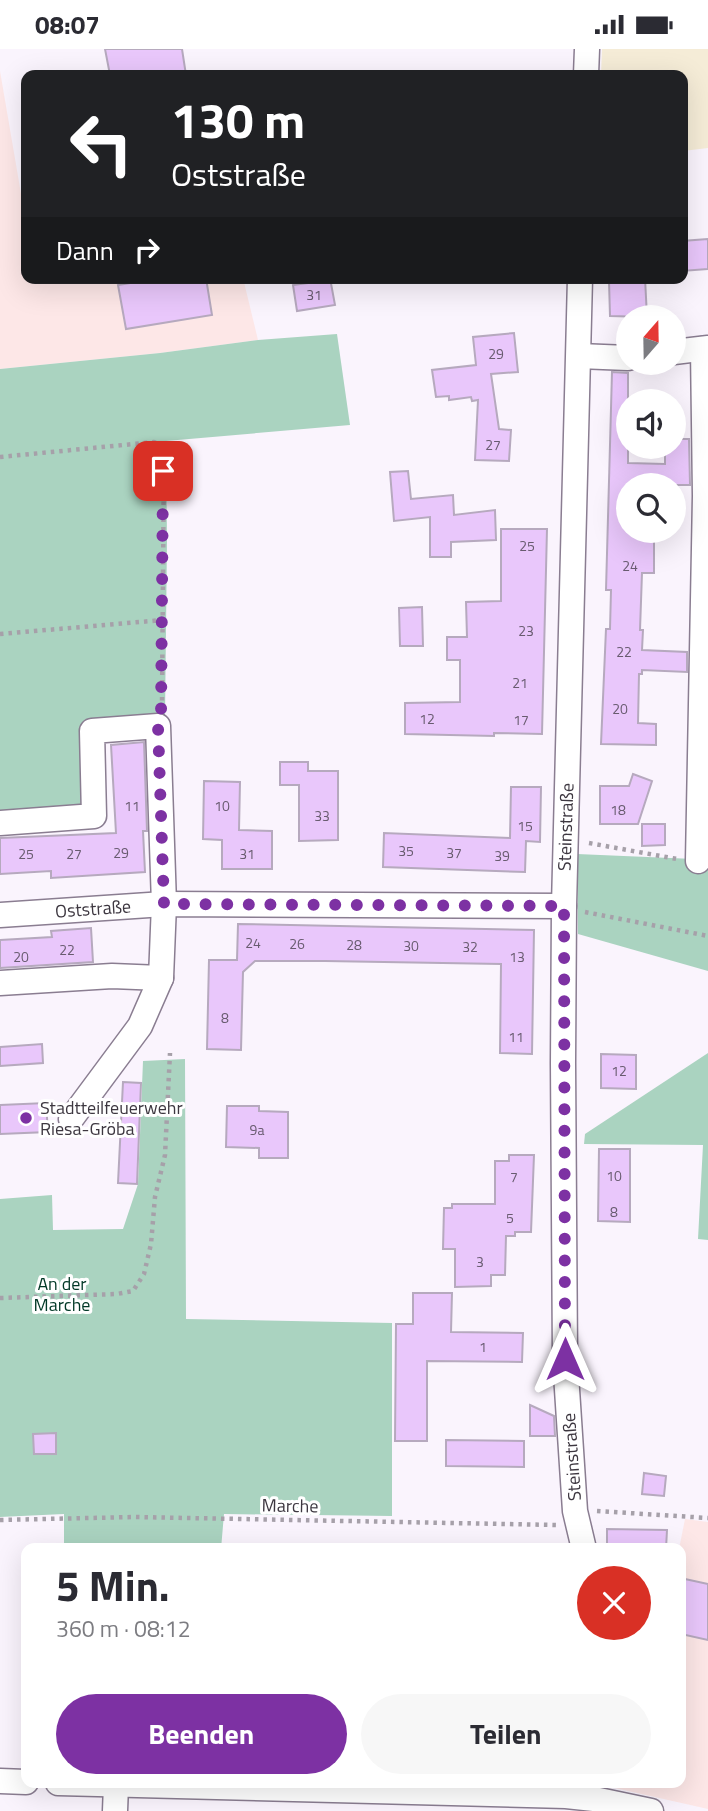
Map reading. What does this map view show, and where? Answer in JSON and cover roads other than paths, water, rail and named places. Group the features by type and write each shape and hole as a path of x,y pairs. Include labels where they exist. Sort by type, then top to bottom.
{"street":[{"path":"586,70 587,49"},
{"name":"Steinstraße","path":"579,1528 565,1359 564,906 580,284"},
{"path":"686,350 706,348 698,861"},
{"path":"579,356 616,358"},
{"path":"0,823 94,816 92,731 158,726 164,904 161,978 140,1026 72,1119"},
{"name":"Oststraße","path":"0,915 164,904 564,906"},
{"path":"0,983 112,977 161,978"},
{"path":"0,1781 21,1782"},
{"path":"115,1811 116,1788"},
{"path":"206,1788 566,1796 596,1791 651,1811"}],"place":[{"name":"Stadtteilfeuerwehr Riesa-Gröba","path":"26,1118"}],"park label":[{"name":"An der Marche","path":"62,1294"}]}
